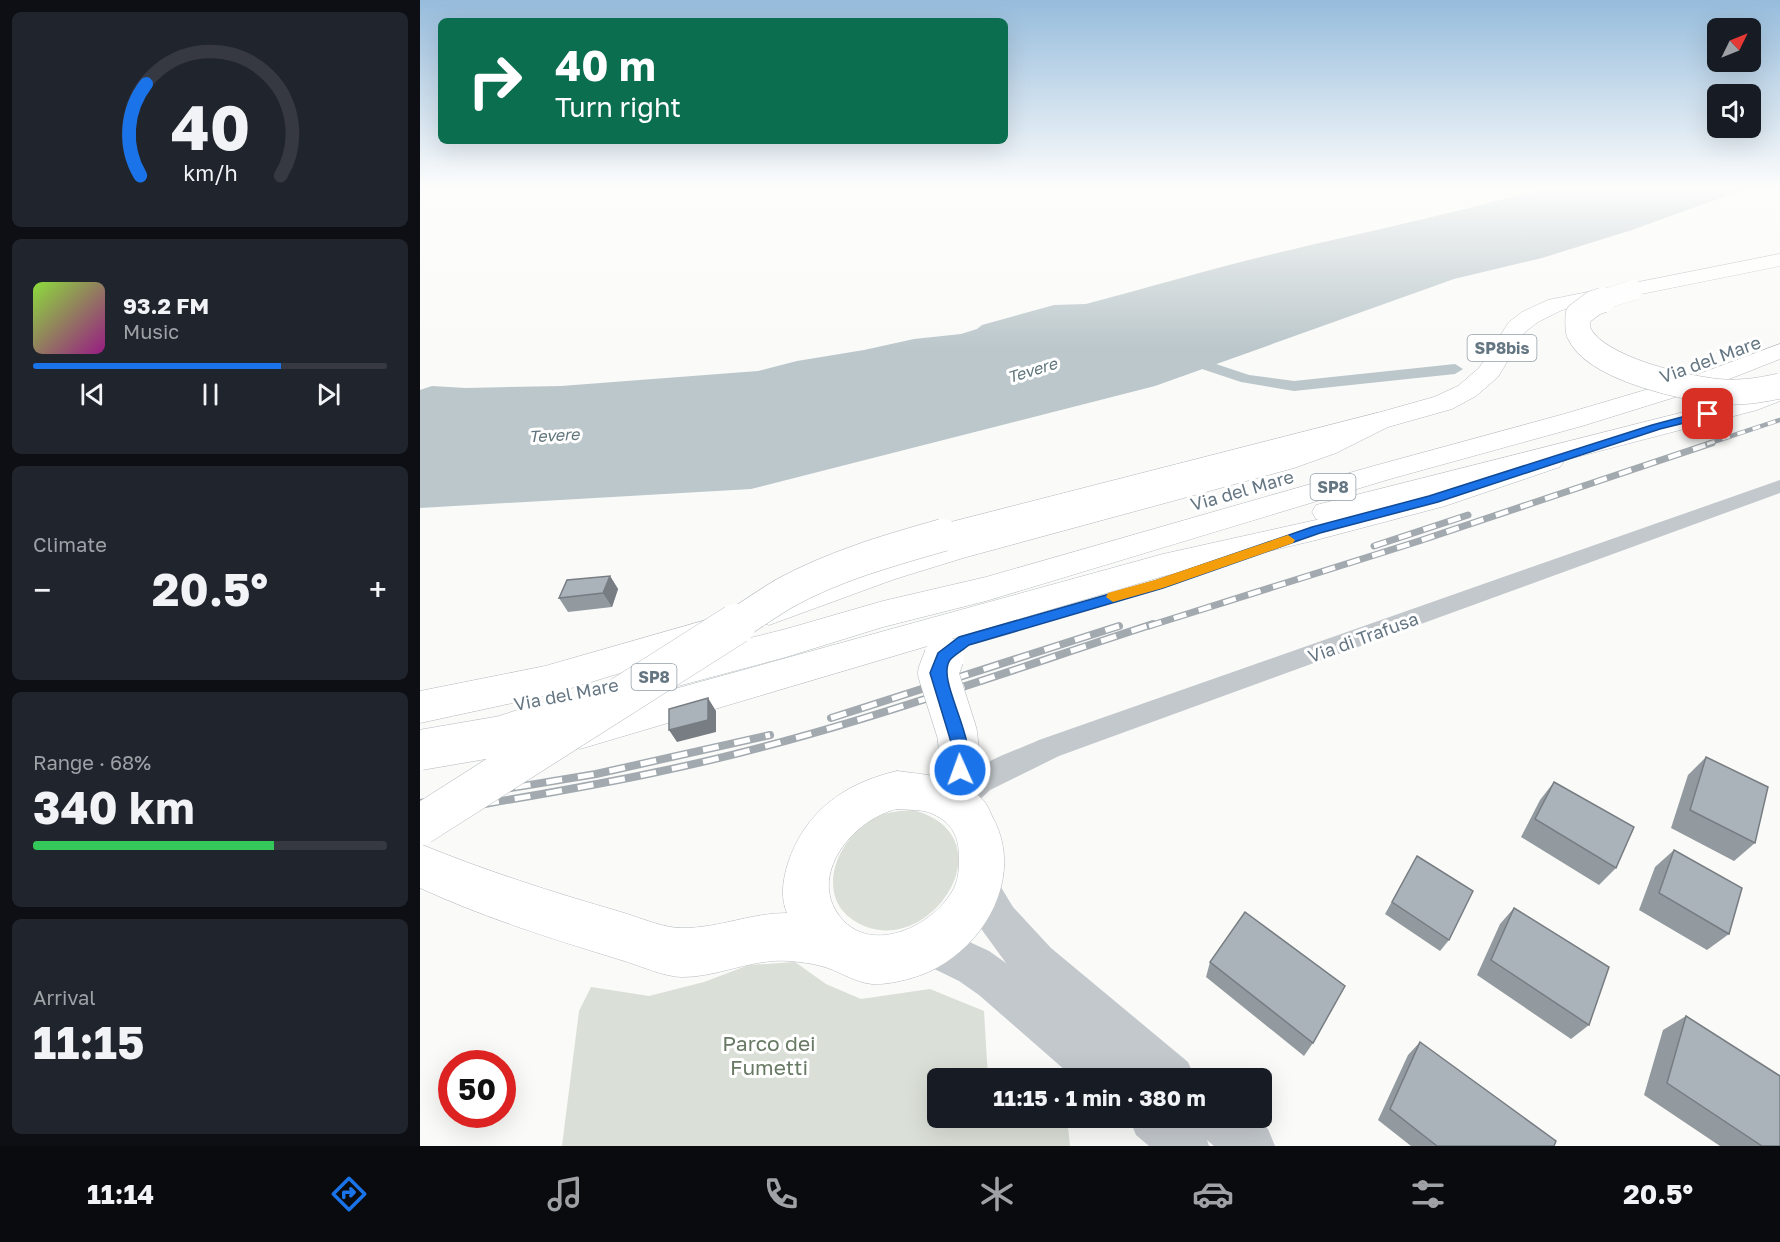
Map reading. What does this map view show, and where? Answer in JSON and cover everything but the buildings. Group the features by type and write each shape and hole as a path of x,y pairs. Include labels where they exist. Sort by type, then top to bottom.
{"main road":[{"name":"SP8bis","path":"420,750 474,742 528,729 580,710 661,670 785,593 866,557 1443,403 1476,386 1492,368 1513,330 1535,314 1578,299 1780,260"},
{"path":"1633,290 1594,303 1578,315 1576,322 1579,333 1602,356 1644,376 1694,389 1737,392 1780,387"},
{"name":"Via del Mare","path":"883,614 1012,565 1210,498 1661,377 1720,358 1780,333"},
{"name":"Via del Mare","path":"420,717 513,705 672,673 786,643 883,614 986,589 1380,473 1635,402 1705,380 1780,351"},
{"path":"986,589 1266,527 1748,404 1780,392"},
{"path":"420,707 520,687 597,667 758,616 925,558 1302,457 1379,421"},
{"path":"420,768 588,730 1163,565 1316,530 1434,499 1656,427"},
{"path":"420,866 466,886 637,942 680,953 698,954 762,937 788,937 830,943 852,955 878,960 905,956 931,945 961,920 979,888 984,860 979,833 965,812 955,787 957,733 938,673 944,657 971,638 1159,584 1316,530"},
{"path":"428,821 661,670"},
{"path":"830,943 812,921 806,894 809,865 822,837 849,810 883,793 897,790 955,787"},
{"path":"420,880 466,886"}],"street":[{"name":"Via di Trafusa","path":"955,787 980,781 1049,748 1780,486"},
{"path":"979,888 988,908 1004,930 1041,968 1160,1068"},
{"path":"931,945 974,966 994,980 1097,1068"},
{"path":"1164,1128 1185,1146"},
{"path":"1230,1128 1251,1146"}],"green space":[{"path":"913,810 942,824 956,845 957,869 948,893 930,913 907,927 880,930 853,920 841,908 834,894 833,879 836,864 843,849 852,836 877,817 890,812"},
{"name":"Parco dei Fumetti","path":"795,962 826,984 861,999 930,989 984,1011 987,1068 927,1068 927,1128 1068,1128 1070,1146 562,1146 579,1011 591,987 649,996 704,982 749,965"}],"water":[{"name":"Tevere","path":"1326,241 1595,241 1542,258 1454,279 1155,386 751,489 420,508 420,390 432,386 466,388 561,386 758,371 797,361 914,339 961,334 982,325 1054,305 1086,304"}],"waterway":[{"path":"1180,357 1247,379 1294,386 1455,369"}],"railway":[{"path":"1707,444 1780,420"},
{"path":"1149,626 1419,541 1712,443"},
{"path":"1374,546 1468,515"},
{"path":"420,815 628,778 783,742 907,705 1153,624"},
{"path":"831,718 1119,626"},
{"path":"420,803 596,774 770,735"}],"slow traffic":[{"path":"1113,597 1159,584 1288,540"}],"route":[{"path":"960,770 959,742 938,673 944,657 964,641 1159,584 1316,530 1434,499 1656,427 1708,414"}]}
